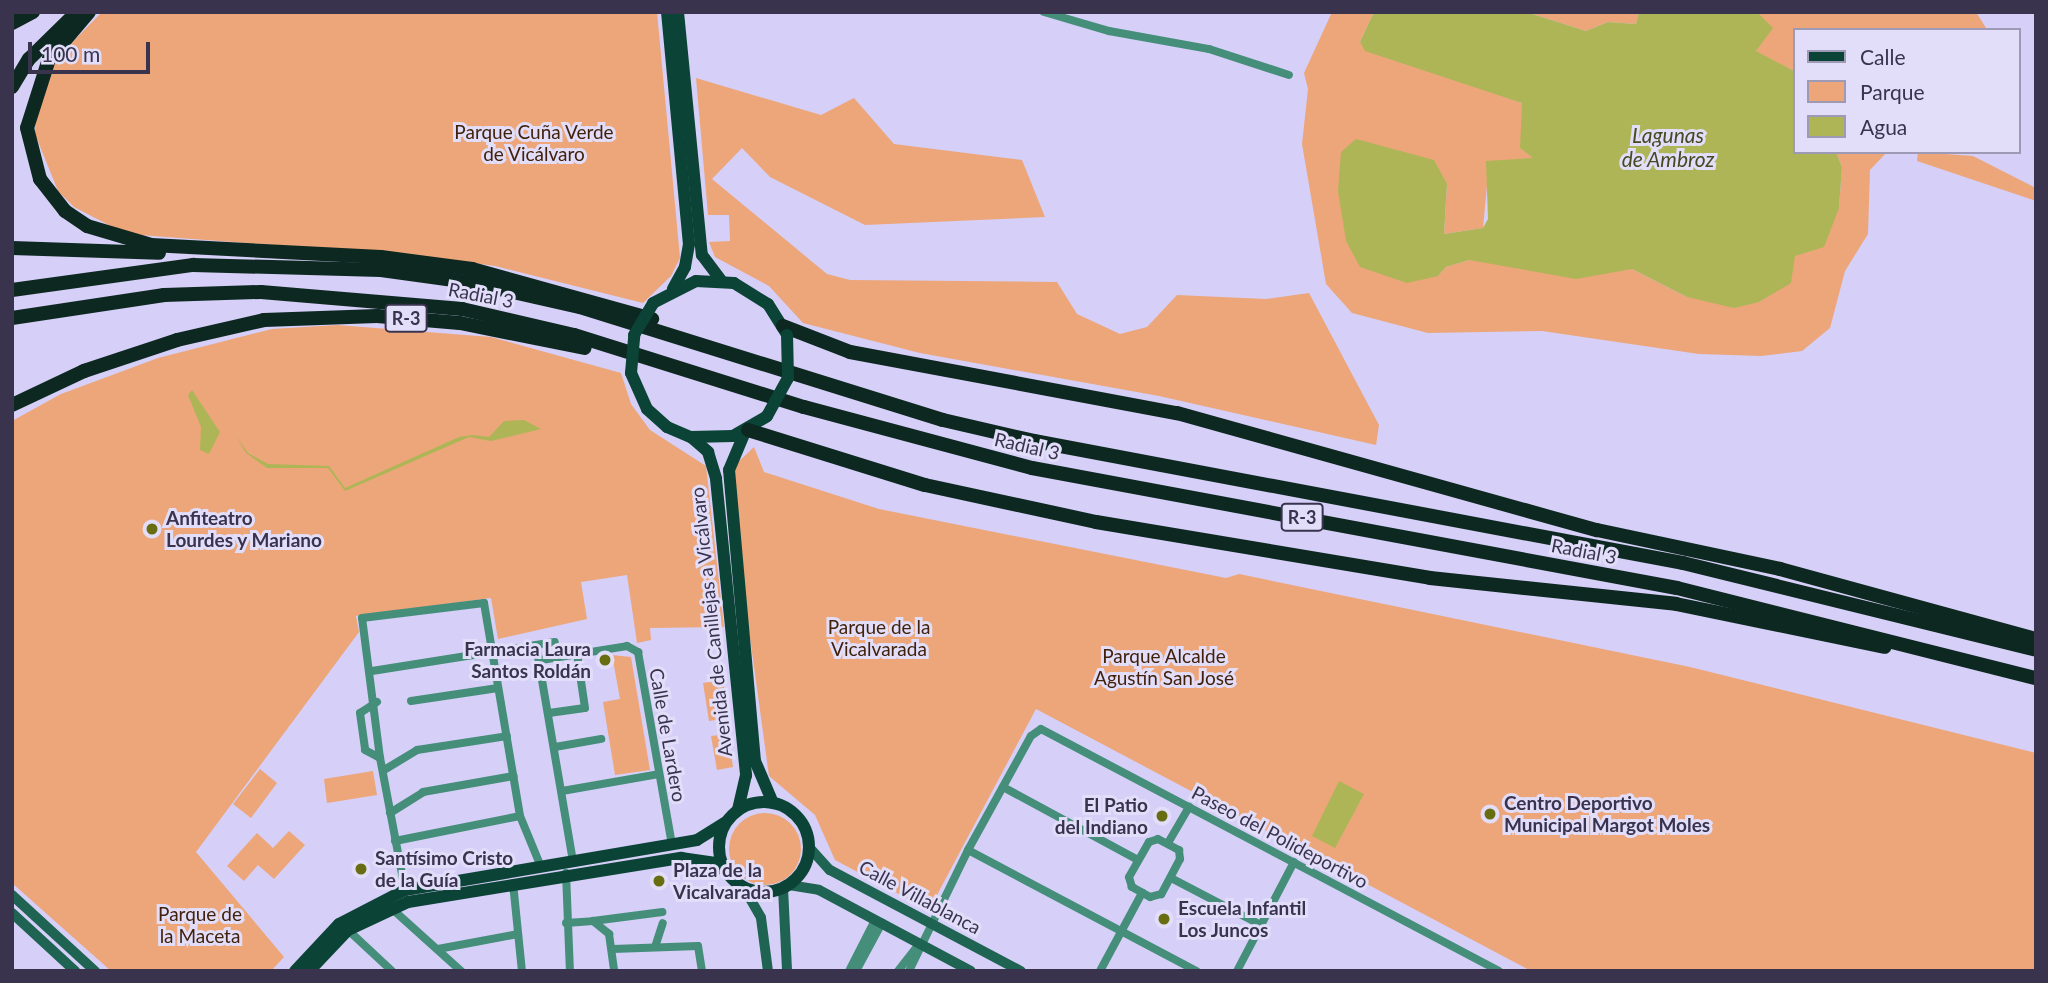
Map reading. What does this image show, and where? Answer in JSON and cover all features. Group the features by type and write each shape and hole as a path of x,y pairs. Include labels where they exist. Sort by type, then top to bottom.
{"highway":[{"path":"12,23 33,12"},
{"path":"12,87 29,59 77,12"},
{"path":"89,12 49,59 31,102 30,153 51,195 87,226 117,239 381,257 485,272 585,296 817,382"},
{"path":"12,248 262,250"},
{"name":"Radial 3","path":"12,290 193,265 381,270 580,307 817,382 1034,441 1594,544 2036,650"},
{"name":"Radial 3","path":"12,318 164,295 261,292 377,298 462,309 574,335 804,407 1032,468 1677,588 2036,678"},
{"name":"R-3","path":"12,405 84,371 177,340 264,320 377,316 460,323 570,344 804,407"},
{"path":"785,331 850,352 1177,413 1597,530 1794,572 2036,639"},
{"path":"747,431 925,485 1084,520 1430,578 1726,613 2036,685"}],"main road":[{"path":"667,12 689,244 685,267 673,289"},
{"path":"678,12 702,255 721,280 758,295 785,331 788,379 767,416 747,431 719,439 691,437 647,409 631,373 634,335 653,303 673,289 721,280"},
{"name":"Avenida de Canillejas a Vicálvaro","path":"747,431 729,470 755,761 773,803"},
{"name":"Avenida de Canillejas a Vicálvaro","path":"691,437 708,452 716,479 746,775 738,810"},
{"path":"295,971 343,927 406,896 505,872 703,839 738,810 773,803 795,814 809,847 804,868 786,886 787,971"},
{"path":"725,871 719,852 726,822"},
{"name":"Calle Villablanca","path":"809,847 830,870 1021,971"},
{"path":"309,971 343,927 390,907 406,896 514,885 681,858 716,863 744,888 761,918 768,971"},
{"path":"744,888 786,886 819,890 971,971"},
{"path":"12,895 95,971"},
{"path":"12,913 75,971"}],"street":[{"path":"1044,12 1109,32 1209,48 1289,75"},
{"path":"406,896 380,758 377,702 362,618 485,603 520,816 541,867"},
{"path":"372,671 494,654 555,642"},
{"path":"536,645 541,660 573,861 563,878 570,971"},
{"name":"Calle de Lardero","path":"541,660 628,646 638,652 672,845"},
{"path":"549,713 585,708 577,654"},
{"path":"411,701 498,688"},
{"path":"377,702 360,713 365,750 380,758"},
{"name":"Paseo del Polideportivo","path":"1003,787 1036,729 1046,732 1499,971"},
{"path":"384,770 417,750 507,736"},
{"path":"555,747 601,739"},
{"path":"562,791 659,774"},
{"path":"390,813 423,792 514,776"},
{"path":"909,971 919,943 1003,787 1138,860"},
{"path":"1168,843 1189,807"},
{"path":"396,841 520,816"},
{"path":"1149,842 1168,843 1181,855 1171,878 1156,897 1142,893 1129,883 1138,860 1149,842"},
{"path":"968,850 1197,971"},
{"path":"1237,971 1294,862"},
{"path":"505,872 514,885 522,971"},
{"path":"1171,878 1261,925"},
{"path":"1100,971 1142,893"},
{"path":"390,907 461,971"},
{"path":"566,923 662,912"},
{"path":"593,921 609,934 614,971"},
{"path":"849,971 879,921"},
{"path":"856,971 879,921"},
{"path":"655,947 663,923"},
{"path":"343,927 392,971"},
{"path":"438,949 518,934"},
{"path":"898,971 919,943"},
{"path":"613,949 698,946 702,971"}],"green space":[{"name":"Parque Cuña Verde de Vicálvaro","path":"102,12 657,12 680,258 671,276 643,303 495,266 422,256 126,234 74,207 58,191 35,134 36,105 55,60"},
{"path":"1332,12 1374,12 1360,42 1522,103 1533,159 1488,175 1483,228 1444,234 1447,184 1423,276 1438,276 1446,267 1469,260 1632,269 1687,297 1759,302 1773,293 1795,256 1839,208 1842,167 1837,154 1885,154 1870,170 1868,234 1845,271 1830,328 1802,351 1761,356 1699,354 1542,331 1428,333 1352,313 1326,284 1302,144 1308,89 1304,73"},
{"path":"1526,12 1639,12 1636,24 1608,22 1586,31"},
{"path":"1757,12 1976,12 1986,28 1792,28 1792,70 1756,52 1766,23"},
{"path":"696,78 821,115 854,98 894,144 1022,160 1045,217 865,225 770,177 742,148 712,179 827,274 850,280 1057,282 1077,314 1120,334 1147,327 1177,295 1266,299 1309,293 1379,425 1376,445 1159,396 920,353 803,323 769,286 715,257 709,242 730,241 729,215 708,215"},
{"path":"1918,154 1973,156 2036,188 2036,201 1917,161"},
{"name":"Parque de la Maceta","path":"337,325 491,337 621,373 631,404 650,430 706,466 724,627 650,628 651,640 637,643 627,575 581,582 587,619 498,639 491,598 356,616 359,632 196,852 284,957 271,971 111,971 12,883 12,421 61,394 158,358 272,329"},
{"path":"754,447 764,472 879,509 1226,578 1239,574 1690,667 2036,753 2036,971 1531,971 1036,709 929,910 835,860 815,815 769,776 731,499 735,465"},
{"path":"612,655 631,657 650,770 615,775 603,702 620,699"},
{"path":"723,680 729,718 709,721 703,683"},
{"path":"728,734 733,767 717,770 711,736"},
{"path":"260,769 277,783 251,818 233,804"},
{"path":"373,771 377,795 327,803 324,779"},
{"path":"765,813 779,816 791,823 798,835 801,849 798,863 791,875 779,882 765,885 751,882 739,875 732,863 729,849 732,835 739,823 751,816"},
{"path":"289,831 305,845 274,879 258,865 244,881 227,866 257,833 273,848"}],"water":[{"name":"Lagunas de Ambroz","path":"1374,12 1526,12 1586,31 1608,22 1636,24 1639,12 1757,12 1773,28 1756,51 1792,70 1792,154 1837,154 1842,167 1839,208 1824,247 1795,256 1791,283 1759,302 1734,308 1687,297 1632,269 1576,279 1469,260 1446,267 1438,276 1407,283 1360,267 1346,241 1338,191 1341,152 1356,139 1434,160 1447,184 1444,234 1483,228 1488,219 1486,161 1533,158 1520,148 1522,103 1365,51 1360,42"},
{"path":"192,390 220,432 209,454 200,450 201,427 188,395"},
{"path":"524,420 541,429 491,441 469,437 345,491 328,468 267,468 246,453 236,436 248,453 268,464 329,466 345,488 459,437 472,435 489,437 504,421"},
{"path":"1339,781 1364,794 1335,848 1312,836"}],"place":[{"name":"Anfiteatro Lourdes y Mariano","path":"152,529"},
{"name":"Farmacia Laura Santos Roldán","path":"605,660"},
{"name":"Centro Deportivo Municipal Margot Moles","path":"1490,814"},
{"name":"El Patio del Indiano","path":"1162,816"},
{"name":"Santísimo Cristo de la Guía","path":"361,869"},
{"name":"Plaza de la Vicalvarada","path":"659,881"},
{"name":"Escuela Infantil Los Juncos","path":"1164,919"}],"park label":[{"name":"Parque de la Vicalvarada","path":"879,638"},
{"name":"Parque Alcalde Agustín San José","path":"1164,667"}]}
